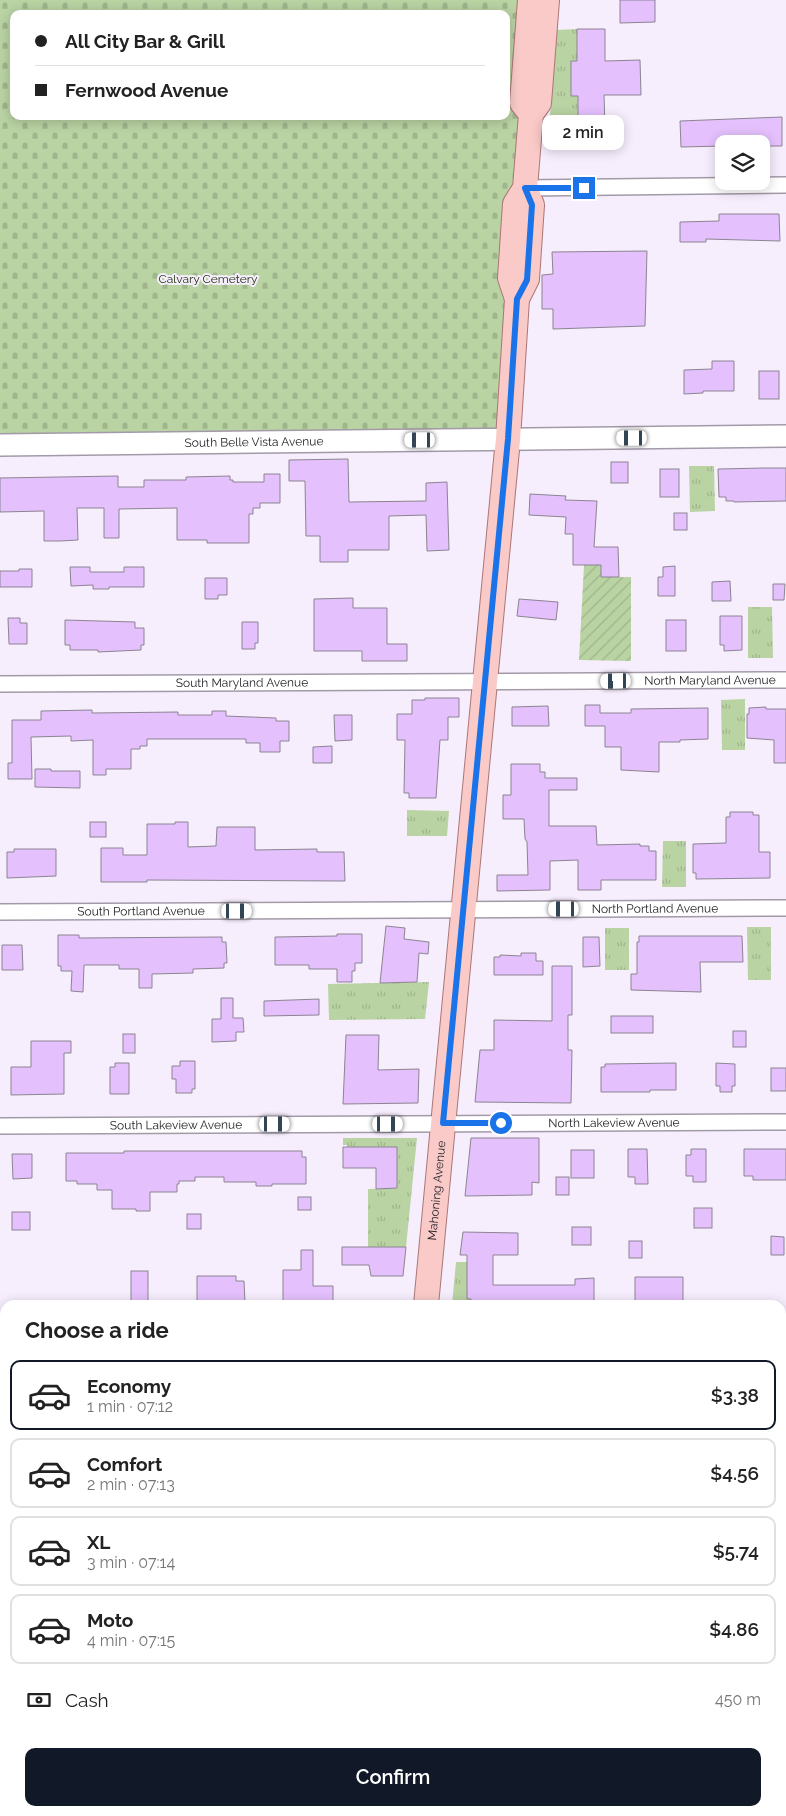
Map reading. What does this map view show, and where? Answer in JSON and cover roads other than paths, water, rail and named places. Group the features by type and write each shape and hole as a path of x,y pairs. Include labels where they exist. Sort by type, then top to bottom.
{"main road":[{"name":"Mahoning Avenue","path":"530,0 522,102 531,114"},
{"name":"Mahoning Avenue","path":"426,1300 508,439 517,299 527,280 532,205 525,188 531,114 539,102 547,0"}],"street":[{"path":"525,188 786,185"},
{"name":"South Belle Vista Avenue","path":"0,445 786,436"},
{"name":"North Maryland Avenue","path":"484,682 786,680"},
{"name":"South Maryland Avenue","path":"0,684 484,682"},
{"name":"North Portland Avenue","path":"463,910 786,908"},
{"name":"South Portland Avenue","path":"0,912 463,910"},
{"name":"North Lakeview Avenue","path":"443,1123 786,1122"},
{"name":"South Lakeview Avenue","path":"0,1126 443,1123"}],"park label":[{"name":"Calvary Cemetery","path":"208,279"}]}
